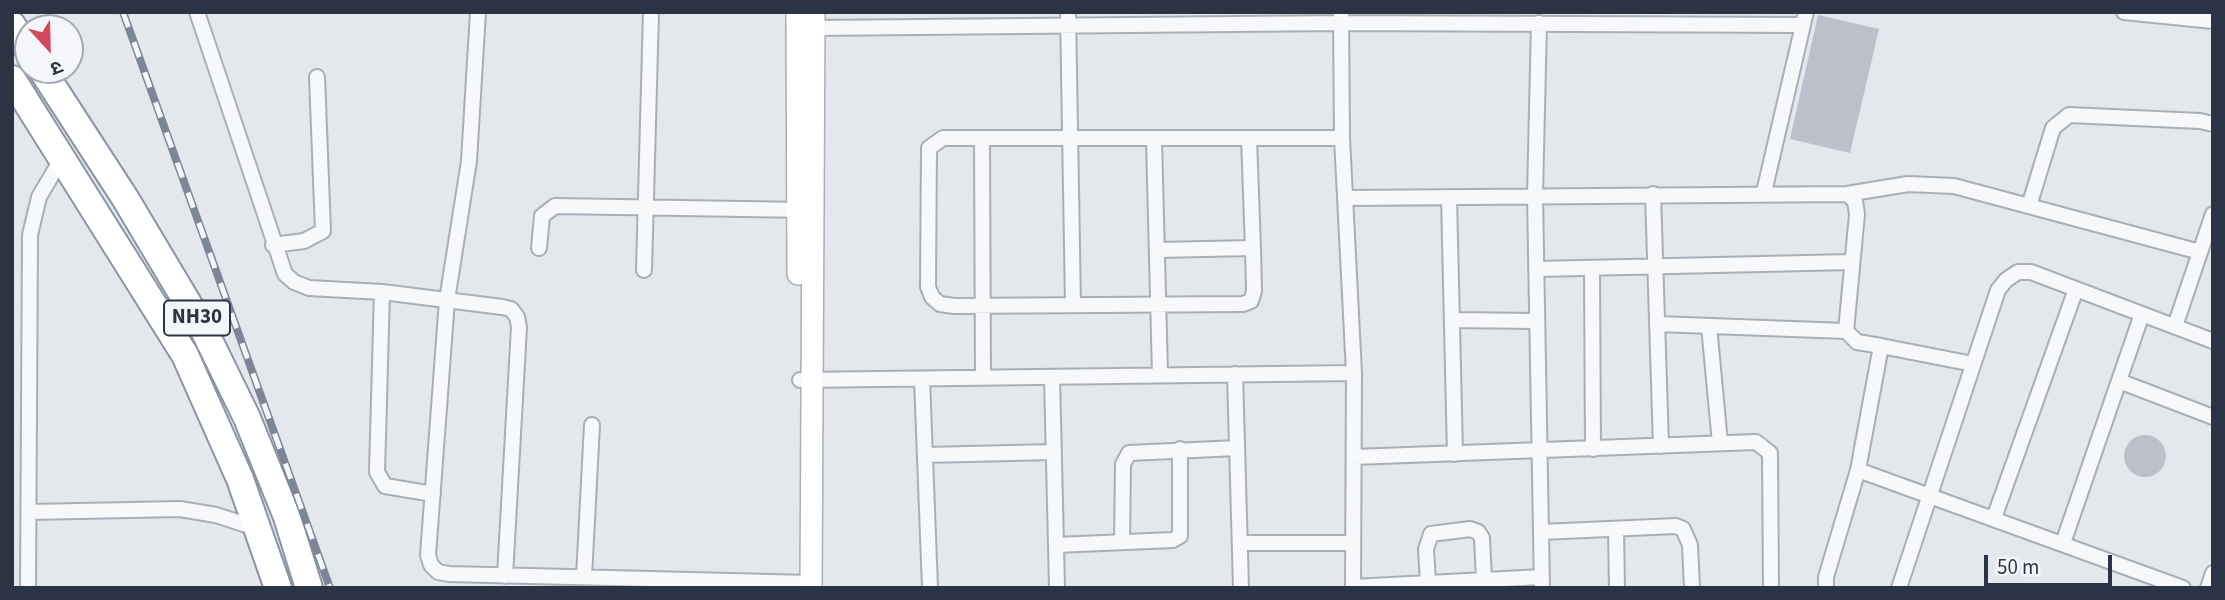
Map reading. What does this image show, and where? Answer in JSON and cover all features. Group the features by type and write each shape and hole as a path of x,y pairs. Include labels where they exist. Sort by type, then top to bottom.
{"highway":[{"name":"NH30","path":"12,79 185,355 260,529 278,588"},
{"name":"NH30","path":"51,84 125,198 205,332 247,418 287,517 309,588"}],"street":[{"path":"197,12 273,245 285,274 294,282 309,288 382,292 511,309 519,327 505,576"},
{"path":"478,12 469,161 447,300 428,555 431,565 438,572 449,574 806,585 805,211 797,12"},
{"path":"644,270 651,12"},
{"path":"2124,12 2213,21"},
{"path":"805,211 814,20 1341,18 1539,23 1804,18 1764,192"},
{"path":"1341,18 1342,138 1348,198 1354,373 1353,587 1484,580 1542,582 1535,195 1539,23"},
{"path":"1068,19 1073,305"},
{"path":"273,245 304,240 323,231 317,77"},
{"path":"2029,206 2053,128 2069,115 2213,124"},
{"path":"1249,138 1254,291 1251,300 1243,304 954,306 940,304 932,297 928,287 929,148 943,138 982,140 1249,138 1342,138"},
{"path":"1154,139 1160,375"},
{"path":"982,140 983,378"},
{"path":"29,588 30,235 39,197 62,158"},
{"path":"1348,198 1764,192 1847,194 1933,184 1954,186 2200,253"},
{"path":"1653,194 1661,446"},
{"path":"1846,331 1857,214 1854,201 1847,194"},
{"path":"1449,197 1455,454"},
{"path":"539,248 542,216 555,206 805,211"},
{"path":"2175,326 2213,214"},
{"path":"1157,250 1253,248"},
{"path":"1536,269 1852,262"},
{"path":"1592,268 1593,449"},
{"path":"1899,588 1998,290 2006,280 2018,272 2031,272 2213,341"},
{"path":"1994,518 2076,289"},
{"path":"382,292 377,472 385,486 433,494"},
{"path":"2063,543 2142,314"},
{"path":"1452,320 1536,321"},
{"path":"1657,324 1846,331 1857,342 1973,364"},
{"path":"1709,326 1720,443"},
{"path":"1826,588 1826,577 1858,470 1881,346"},
{"path":"806,379 1354,373"},
{"path":"1235,374 1241,588"},
{"path":"1052,377 1057,588"},
{"path":"922,379 930,588"},
{"path":"2119,382 2213,417"},
{"path":"584,578 593,425"},
{"path":"1354,457 1756,442 1770,453 1771,588"},
{"path":"1122,542 1125,457 1135,450 1237,448"},
{"path":"1056,545 1173,540 1180,536 1180,450"},
{"path":"12,452 29,452"},
{"path":"925,456 1054,452"},
{"path":"1858,470 2183,588"},
{"path":"29,512 180,509 216,515 260,529"},
{"path":"1541,532 1676,526 1683,529 1690,545 1692,588"},
{"path":"1428,583 1426,549 1431,534 1469,529 1478,532 1482,538 1484,580"},
{"path":"1616,529 1617,588"},
{"path":"1240,543 1353,543"},
{"path":"2208,588 2213,573"}],"building":[{"path":"1818,15 1879,29 1850,153 1790,139"},
{"path":"2145,435 2160,441 2166,456 2160,471 2145,477 2130,471 2124,456 2130,441"}],"railway":[{"path":"123,12 330,588"}]}
